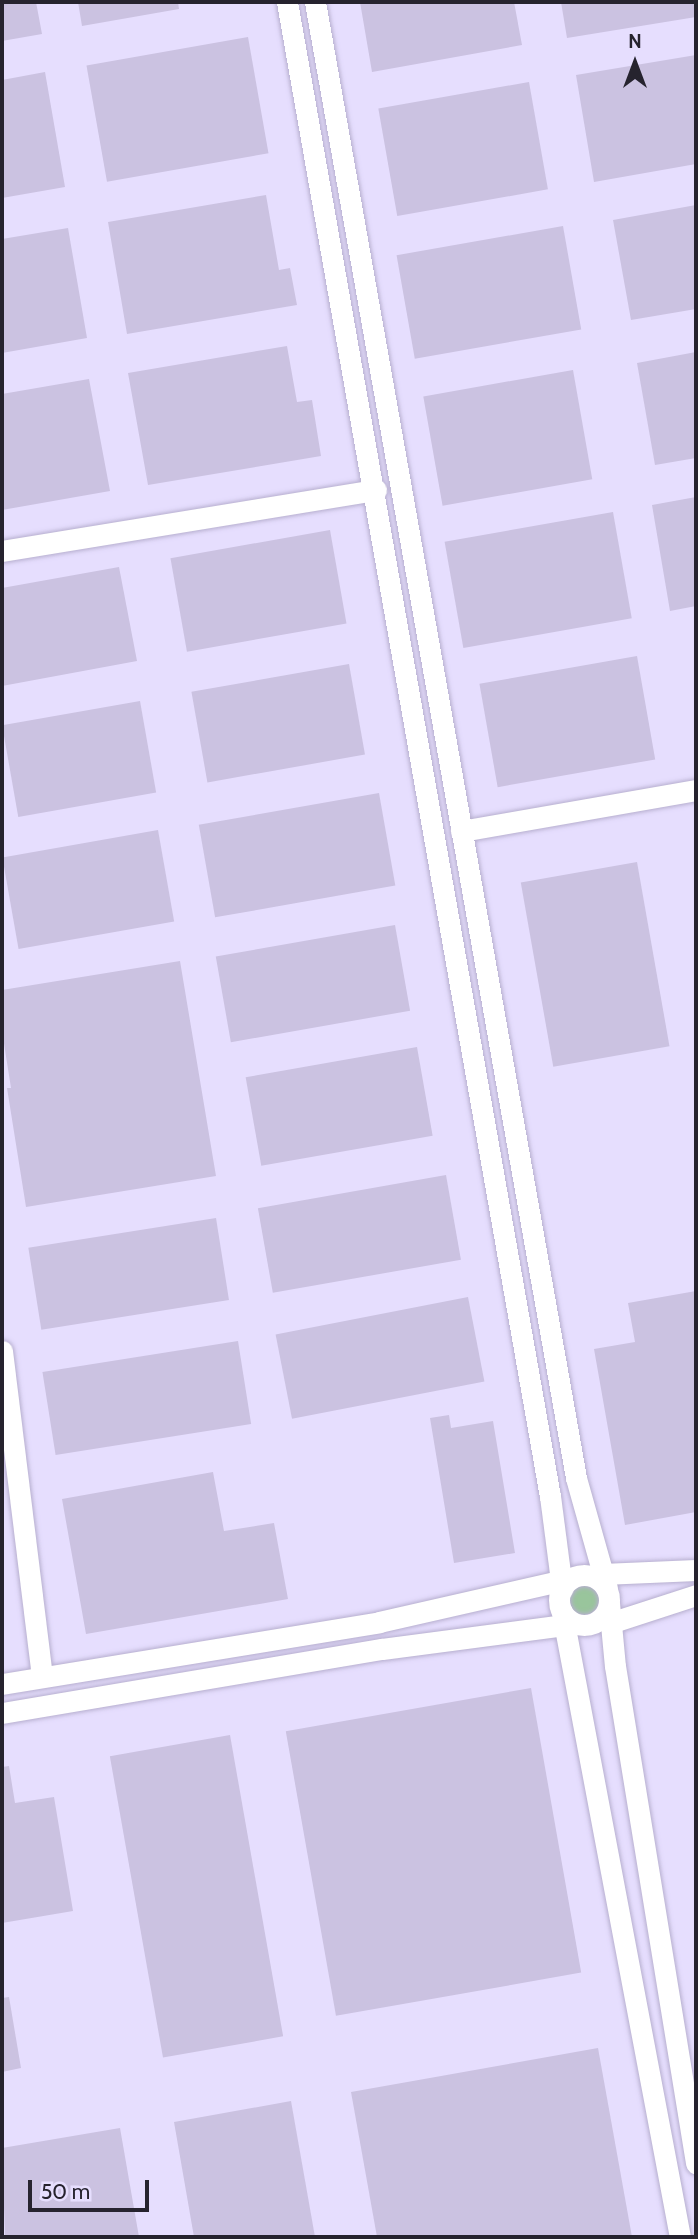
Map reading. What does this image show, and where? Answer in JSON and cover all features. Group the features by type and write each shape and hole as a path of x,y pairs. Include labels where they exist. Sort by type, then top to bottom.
{"street":[{"path":"287,2 376,490 548,1482 563,1618 577,1676 680,2237"},
{"path":"315,2 576,1478 608,1597 615,1666 696,2163"},
{"path":"2,551 376,490"},
{"path":"460,831 696,790"},
{"path":"2,1351 42,1676"},
{"path":"608,1597 696,1570"},
{"path":"2,1684 379,1622 561,1585 580,1575 595,1577 608,1597 603,1618 589,1625 563,1618 2,1713"},
{"path":"608,1597 696,1595"}],"green space":[{"path":"584,1585 595,1589 599,1600 595,1611 584,1615 573,1611 569,1600 573,1589"}],"building":[{"path":"2,2 36,2 42,34 2,41"},
{"path":"78,2 178,2 179,9 82,26"},
{"path":"360,2 514,2 522,45 372,72"},
{"path":"561,2 696,2 696,17 567,38"},
{"path":"248,37 268,153 107,182 86,65"},
{"path":"696,55 696,164 594,182 576,75"},
{"path":"45,72 65,187 2,198 2,80"},
{"path":"529,82 548,189 397,216 378,109"},
{"path":"266,195 279,270 290,268 297,305 127,334 108,222"},
{"path":"696,205 696,309 631,320 613,220"},
{"path":"563,226 581,329 415,359 397,255"},
{"path":"68,228 87,338 2,353 2,239"},
{"path":"287,346 297,402 312,400 321,456 148,485 128,373"},
{"path":"696,352 696,458 655,465 637,363"},
{"path":"573,370 592,479 443,506 423,396"},
{"path":"89,379 110,491 2,510 2,394"},
{"path":"696,497 696,606 670,611 652,505"},
{"path":"613,512 632,618 463,648 445,542"},
{"path":"330,530 346,624 187,652 170,558"},
{"path":"119,567 137,661 2,686 2,588"},
{"path":"637,656 655,759 498,787 479,684"},
{"path":"349,664 365,755 207,782 191,692"},
{"path":"140,701 156,793 18,817 2,725"},
{"path":"379,793 395,886 215,917 199,825"},
{"path":"158,830 174,922 19,949 2,857"},
{"path":"637,862 669,1046 553,1067 521,882"},
{"path":"395,925 410,1011 231,1042 216,957"},
{"path":"180,961 216,1176 26,1207 7,1088 11,1088 2,1031 2,990"},
{"path":"417,1047 433,1136 261,1166 246,1077"},
{"path":"446,1175 461,1260 273,1293 258,1208"},
{"path":"216,1218 229,1300 41,1330 28,1248"},
{"path":"696,1291 696,1512 625,1525 594,1349 635,1342 628,1303"},
{"path":"468,1297 484,1381 292,1419 276,1334"},
{"path":"238,1341 251,1424 56,1455 42,1372"},
{"path":"449,1415 451,1428 493,1421 515,1553 454,1563 430,1418"},
{"path":"213,1472 224,1531 274,1523 288,1599 86,1634 62,1499"},
{"path":"531,1688 581,1973 336,2016 286,1731"},
{"path":"230,1735 283,2036 163,2058 110,1756"},
{"path":"9,1766 15,1803 54,1797 73,1911 2,1923 2,1767"},
{"path":"9,1997 21,2068 2,2072 2,1998"},
{"path":"598,2048 632,2237 377,2237 351,2092"},
{"path":"291,2101 315,2237 194,2237 174,2122"},
{"path":"120,2128 139,2237 5,2237 2,2148"}]}
